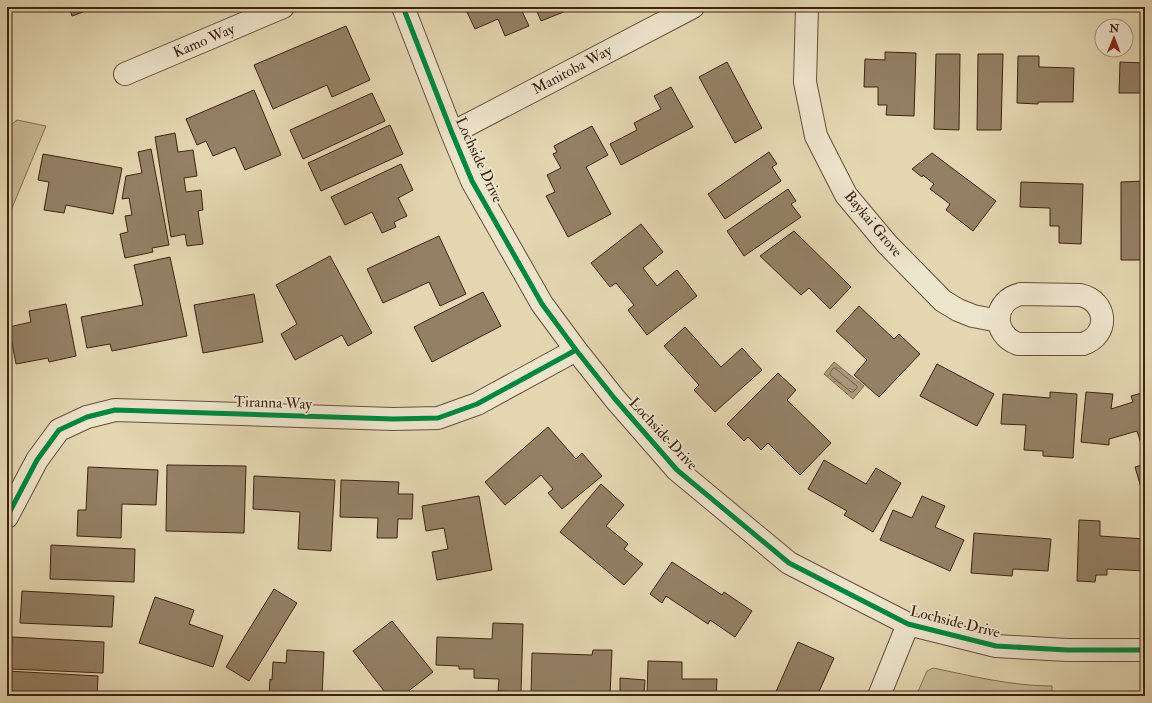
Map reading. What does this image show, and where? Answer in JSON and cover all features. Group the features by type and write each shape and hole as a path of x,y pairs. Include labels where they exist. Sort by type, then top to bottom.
{"street":[{"name":"Kamo Way","path":"125,74 283,7"},
{"name":"Lochside Drive","path":"403,7 472,181 542,304 615,399 677,470 789,563 908,624 996,646 1067,650 1145,650"},
{"name":"Manitoba Way","path":"452,133 693,7"},
{"name":"Baykai Grove","path":"807,7 805,82 816,136 846,196 887,244 943,300 958,310 973,316 999,321"},
{"name":"Tiranna Way","path":"7,516 37,460 58,430 87,417 115,410 393,419 438,418 477,404 576,350"},
{"path":"878,696 908,624"}],"shaded area":[{"path":"17,120 46,126 7,220 7,128"},
{"path":"933,668 1007,682 1037,686 1052,686 1052,696 916,696 927,671"}],"water":[{"path":"834,362 864,386 853,399 824,374"}],"building":[{"path":"69,7 97,7 72,16"},
{"path":"472,7 526,7 521,9 529,26 505,36 498,19 475,29 466,10"},
{"path":"535,7 564,7 566,11 541,21"},
{"path":"346,26 370,80 332,97 327,85 273,109 254,65"},
{"path":"885,52 916,53 914,116 886,115 887,105 878,105 878,87 864,87 865,59 885,60"},
{"path":"936,54 960,54 959,130 934,129"},
{"path":"978,54 1003,54 1001,130 977,130"},
{"path":"1018,56 1039,56 1039,67 1074,68 1073,102 1038,102 1038,104 1017,103"},
{"path":"727,62 762,128 735,143 699,77"},
{"path":"1120,62 1145,63 1145,118 1144,93 1119,93"},
{"path":"671,87 693,127 621,165 610,144 637,130 634,123 661,109 654,96"},
{"path":"254,90 281,155 245,170 235,147 213,156 206,141 197,145 186,119"},
{"path":"372,93 385,121 303,159 290,130"},
{"path":"390,125 403,154 321,191 308,163"},
{"path":"592,126 608,155 586,167 611,214 568,237 546,196 555,192 547,175 561,168 553,154 557,152 554,146"},
{"path":"175,133 178,152 193,150 197,176 184,178 186,192 201,190 203,210 198,211 203,244 187,246 185,234 171,237 155,137"},
{"path":"151,149 169,245 152,248 153,252 125,258 120,234 128,232 125,216 132,215 129,198 122,199 126,176 142,173 138,152"},
{"path":"769,152 777,164 772,167 781,181 725,219 708,194"},
{"path":"932,153 996,201 973,231 946,210 950,204 930,189 934,184 923,175 922,177 912,169"},
{"path":"43,154 122,168 113,214 66,205 64,213 44,210 49,182 38,180"},
{"path":"401,164 413,190 398,198 407,216 394,222 396,227 382,233 372,212 345,225 331,197"},
{"path":"1145,181 1145,260 1121,260 1121,182"},
{"path":"1021,182 1083,184 1081,244 1059,243 1059,226 1050,226 1050,208 1020,207"},
{"path":"788,189 796,201 791,204 801,217 744,256 727,231"},
{"path":"641,224 663,252 643,268 657,286 677,270 697,296 647,335 628,310 634,305 616,283 610,287 591,263"},
{"path":"794,231 851,287 830,309 809,288 801,295 760,256"},
{"path":"439,236 466,294 440,306 429,282 383,303 367,269"},
{"path":"330,256 372,333 348,346 342,335 295,360 281,334 297,324 276,285"},
{"path":"170,257 187,336 112,351 110,344 87,348 81,317 143,305 134,265"},
{"path":"483,292 501,326 432,362 414,327"},
{"path":"254,294 263,342 203,353 194,305"},
{"path":"66,304 76,356 49,362 48,358 16,364 9,327 31,322 29,311"},
{"path":"859,306 894,339 899,334 920,354 879,397 854,375 867,360 836,331"},
{"path":"685,327 721,367 742,348 762,370 715,412 694,390 699,385 664,346"},
{"path":"937,364 994,394 977,426 920,396"},
{"path":"778,373 796,390 787,400 831,443 800,475 768,443 761,450 748,437 744,441 727,424"},
{"path":"1050,392 1077,394 1073,458 1043,456 1043,451 1024,450 1026,425 1001,424 1003,394 1050,398"},
{"path":"1086,392 1113,394 1111,409 1133,402 1131,396 1145,392 1145,456 1137,431 1109,439 1109,445 1081,442"},
{"path":"548,427 576,459 582,453 602,476 562,509 548,493 553,489 541,475 505,505 485,482"},
{"path":"824,460 866,484 876,468 901,483 873,532 844,515 847,511 808,489"},
{"path":"1145,464 1145,490 1142,491 1135,467"},
{"path":"167,465 246,466 244,533 166,531"},
{"path":"88,467 158,470 156,505 122,504 121,538 77,536 78,510 86,510"},
{"path":"254,476 335,480 331,551 298,549 300,512 253,509"},
{"path":"341,480 399,482 398,494 413,494 412,519 398,519 397,538 377,538 378,518 340,517"},
{"path":"601,484 624,505 606,526 628,544 624,549 643,564 624,585 560,532"},
{"path":"479,496 492,570 437,580 432,552 448,549 444,528 426,531 422,506"},
{"path":"922,496 945,506 935,527 964,540 950,571 880,540 893,510 912,518"},
{"path":"1079,520 1100,521 1100,536 1145,539 1145,571 1107,569 1107,575 1096,575 1095,582 1077,581"},
{"path":"974,533 1051,539 1048,571 1013,569 1012,576 971,573"},
{"path":"51,545 135,549 134,582 50,579"},
{"path":"672,562 722,595 724,592 752,611 735,637 710,620 708,624 666,596 662,603 650,594"},
{"path":"274,589 297,603 249,681 226,667"},
{"path":"22,591 114,596 112,627 20,623"},
{"path":"155,597 194,610 189,624 223,636 213,667 139,643"},
{"path":"392,621 433,672 402,696 388,696 353,651"},
{"path":"493,623 523,624 521,692 498,691 499,679 474,678 474,669 459,669 459,666 436,665 437,637 492,639"},
{"path":"12,637 104,642 103,673 11,669"},
{"path":"798,642 834,658 817,696 774,696"},
{"path":"287,650 324,652 322,696 269,696 273,662 286,663"},
{"path":"593,650 612,650 610,696 531,696 532,653 592,655"},
{"path":"648,661 682,662 682,679 717,679 716,696 647,696"},
{"path":"7,671 98,676 97,696 7,696"},
{"path":"620,678 645,680 644,696 620,696"}],"cycle path":[{"path":"403,7 472,181 542,304 615,399 677,470 789,563 908,624 996,646 1067,650 1145,650"},
{"path":"7,517 37,460 59,430 87,417 115,410 393,419 438,418 477,404 576,350"}]}
